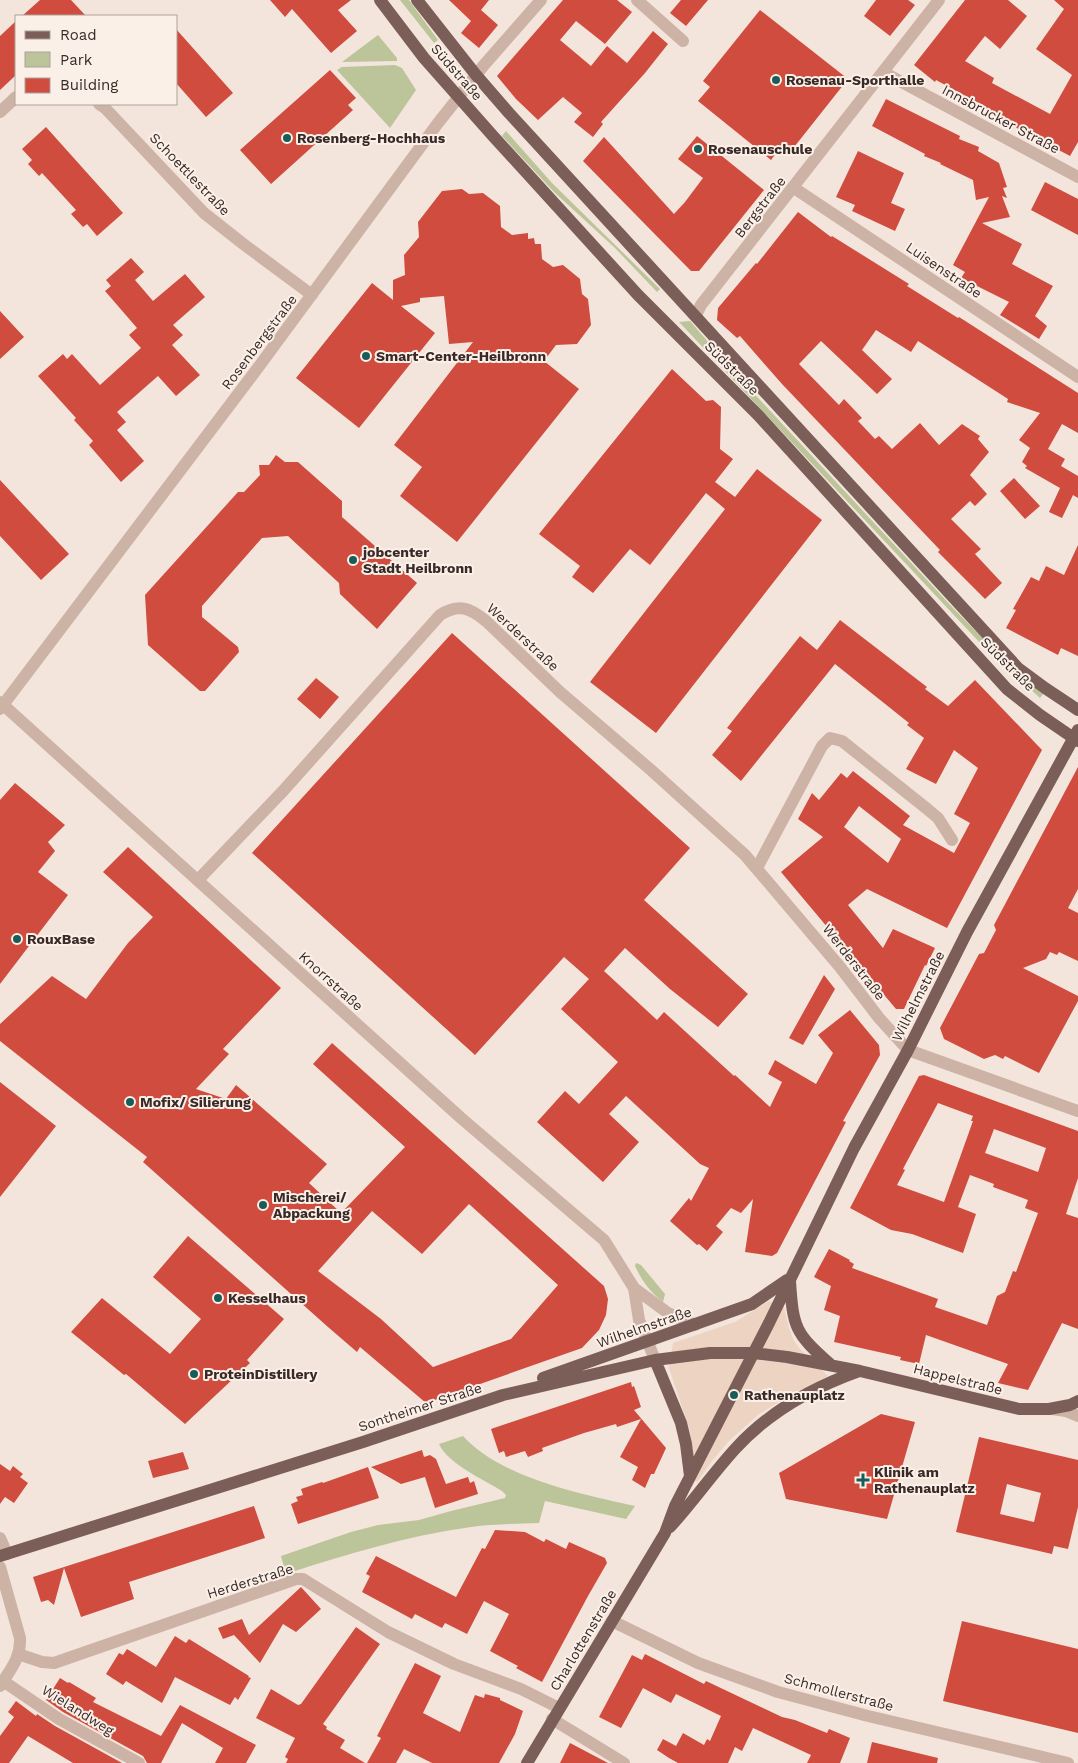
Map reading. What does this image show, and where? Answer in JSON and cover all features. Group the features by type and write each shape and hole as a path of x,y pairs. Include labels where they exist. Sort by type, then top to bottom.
{"main road":[{"name":"Südstraße","path":"380,0 424,58 638,295 758,415 1007,689 1040,715 1077,736"},
{"name":"Südstraße","path":"417,0 476,75 509,113 1018,668 1078,710"},
{"name":"Wilhelmstraße","path":"753,1353 854,1148 908,1050 972,924 1077,736"},
{"name":"Wilhelmstraße","path":"504,1395 575,1366 695,1326 752,1304 789,1278"},
{"path":"789,1278 792,1307 798,1332 832,1365"},
{"name":"Sontheimer Straße","path":"4,1555 363,1442 504,1395 655,1360 710,1353 753,1353 787,1357 860,1371"},
{"name":"Charlottenstraße","path":"665,1533 674,1506 753,1353"},
{"path":"655,1360 681,1423 690,1476"},
{"name":"Charlottenstraße","path":"527,1763 665,1533 738,1446 785,1407 814,1391 860,1371"},
{"name":"Happelstraße","path":"860,1371 1014,1408 1030,1410 1049,1409 1070,1405 1078,1401"}],"street":[{"name":"Rosenbergstraße","path":"1,705 312,295 459,97 541,0"},
{"path":"637,0 684,41"},
{"name":"Bergstraße","path":"696,315 701,306 939,0"},
{"name":"Innsbrucker Straße","path":"883,72 1078,177"},
{"path":"0,112 15,98"},
{"name":"Schoettlestraße","path":"100,105 204,213 312,295"},
{"name":"Luisenstraße","path":"794,188 1078,377"},
{"name":"Werderstraße","path":"198,880 283,791 440,615 455,608 472,611 486,621 560,692 724,835 757,868 840,967 879,1018 908,1050 1078,1111"},
{"name":"Knorrstraße","path":"1,705 461,1118 604,1240 634,1288 668,1313 695,1326"},
{"path":"757,868 822,746 830,738 842,741 938,818 952,840"},
{"name":"Knorrstraße","path":"634,1288 639,1320 655,1360"},
{"name":"Happelstraße","path":"1049,1409 1066,1411 1078,1416"},
{"path":"0,1538 4,1555"},
{"path":"0,1567 20,1638 18,1654 12,1668 1,1683"},
{"name":"Herderstraße","path":"18,1654 42,1662 54,1663 287,1582 303,1579 388,1632 454,1664 521,1689 559,1708"},
{"name":"Schmollerstraße","path":"612,1621 698,1663 778,1692 868,1716 1068,1763"},
{"name":"Wielandweg","path":"1,1683 59,1719 139,1763"},
{"path":"552,1719 624,1763"}],"green space":[{"path":"400,0 409,0 438,40 434,43"},
{"path":"378,35 397,58 397,61 342,62"},
{"path":"395,65 402,68 416,90 390,128 337,70 342,67"},
{"path":"506,131 552,183 660,289 657,292 614,247 554,192 502,136"},
{"path":"690,321 736,374 954,609 1000,656 1044,693 1040,698 982,645 679,322"},
{"path":"636,1263 641,1265 665,1294 663,1302 650,1290 635,1266"},
{"path":"463,1436 479,1451 498,1463 520,1473 567,1490 635,1506 626,1519 545,1501 539,1523 479,1526 424,1535 354,1553 286,1574 281,1556 351,1532 378,1525 419,1520 505,1498 506,1495 502,1491 450,1458 439,1444"}],"shaded area":[{"name":"Rathenauplatz","path":"769,1301 784,1307 794,1341 828,1376 783,1399 759,1414 729,1441 698,1481 693,1482 693,1447 691,1446 690,1431 669,1368 673,1343 735,1322"}],"building":[{"path":"40,0 71,0 85,15 23,15"},
{"path":"270,0 351,0 338,10 357,31 331,53 292,9 285,17"},
{"path":"449,0 489,0 481,10 498,25 479,48 461,33 471,21"},
{"path":"563,0 617,0 632,12 605,44 576,21 560,40 591,66 607,46 627,63 653,31 668,44 601,122 603,124 593,137 574,122 582,113 563,97 538,120 516,99 497,76"},
{"path":"681,0 708,0 686,26 670,13"},
{"path":"876,0 908,0 915,5 890,36 864,16"},
{"path":"965,0 1008,0 1027,16 1000,49 985,36 965,61 994,78 992,83 1050,114 1072,75 1036,49 1064,9 1054,0 1078,0 1078,142 1070,156 985,111 986,107 936,80 935,82 914,65"},
{"name":"Rosenau-Sporthalle","path":"760,10 848,79 791,151 783,144 771,160 698,101 710,87 703,81"},
{"path":"15,22 15,76 0,90 0,36"},
{"path":"178,31 233,93 206,117 178,85"},
{"name":"Rosenberg-Hochhaus","path":"330,70 356,98 348,105 353,110 271,184 240,150"},
{"path":"886,99 960,136 959,139 979,147 978,151 999,163 1007,187 1003,188 1007,198 1002,196 1010,217 982,223 1022,244 1012,264 1053,286 1035,316 1047,326 1039,339 1000,315 1009,302 961,278 965,272 953,265 989,197 976,200 973,180 924,156 925,154 872,126"},
{"path":"46,127 123,213 97,236 87,224 83,227 71,214 76,210 42,173 39,176 28,164 32,160 22,149"},
{"path":"697,136 764,190 699,271 691,271 583,161 604,137 674,214 703,178 678,159"},
{"path":"858,151 904,173 891,203 905,209 895,231 852,211 855,205 836,197"},
{"path":"1045,182 1078,199 1078,235 1031,210"},
{"path":"462,189 469,194 483,193 500,206 501,227 512,235 528,233 528,239 534,238 535,244 541,244 542,259 553,267 563,265 580,279 582,294 588,299 591,325 577,344 556,345 544,361 579,389 457,542 400,496 422,467 394,445 473,342 449,344 444,296 420,298 420,302 401,306 435,333 359,428 296,378 372,283 393,300 393,280 405,275 404,255 419,237 418,222 442,191"},
{"path":"798,212 831,237 909,284 907,286 1078,393 1078,433 1062,424 1048,449 1065,459 1061,466 1078,476 1078,498 1073,495 1062,518 1049,512 1060,488 1025,468 1027,466 1022,462 1030,448 1019,440 1040,413 1007,402 1008,399 918,341 911,352 876,330 862,350 892,379 877,394 821,341 799,364 839,405 844,399 862,418 858,421 875,439 879,436 892,449 920,423 939,445 962,424 980,436 978,439 989,452 970,475 987,494 975,506 970,501 951,519 981,549 975,554 1002,583 985,599 938,552 940,550 782,384 740,336 737,338 717,320 718,308 757,264"},
{"path":"131,258 144,272 135,280 153,301 185,274 205,297 173,325 183,335 172,345 200,375 176,396 158,376 117,412 126,422 117,430 144,461 121,482 89,445 93,441 74,420 76,418 38,376 63,354 67,359 72,354 100,385 141,348 129,335 137,328 105,291 111,286 106,280"},
{"path":"0,311 24,337 0,359"},
{"path":"672,369 706,401 713,400 721,407 720,449 733,459 715,482 735,497 757,469 822,520 656,733 590,682 725,509 706,493 650,565 630,549 593,593 572,577 580,566 539,534"},
{"name":"jobcenter Stadt Heilbronn","path":"276,455 285,462 298,462 342,501 342,517 417,583 377,629 340,594 339,583 288,536 262,538 202,606 202,617 238,647 239,652 205,691 200,691 148,645 145,595 238,492 244,492 260,475 259,465 269,465"},
{"path":"1014,478 1040,506 1025,519 1000,491"},
{"path":"0,480 69,554 41,580 0,536"},
{"path":"1078,545 1078,656 1061,648 1058,655 1006,628 1016,610 1013,609 1031,577 1039,581 1046,566 1064,575"},
{"path":"840,620 927,687 925,689 948,706 975,680 1042,750 947,928 867,889 848,905 883,948 893,929 935,948 904,1009 896,1009 781,872 823,837 798,819 812,793 819,800 841,773 847,778 853,771 910,816 903,825 954,853 970,823 954,814 978,768 954,750 936,784 906,769 924,738 907,725 909,723 835,664 741,781 712,755 732,731 727,728 800,636 817,650","holes":["859,806 901,839 888,863 844,827"]},
{"path":"452,633 690,848 644,900 748,994 718,1027 670,989 625,948 604,971 657,1020 664,1012 770,1107 782,1082 768,1074 775,1060 816,1084 833,1053 818,1035 850,1010 879,1045 880,1055 843,1121 846,1122 777,1253 772,1256 745,1252 753,1199 741,1213 731,1208 716,1226 723,1232 707,1251 699,1244 697,1245 670,1221 689,1198 691,1201 709,1168 700,1164 626,1096 609,1114 639,1142 603,1182 537,1122 565,1091 579,1104 618,1062 561,1009 589,979 564,957 475,1055 252,853"},
{"path":"316,678 339,697 320,719 297,699"},
{"path":"1078,767 1078,889 1068,908 1078,913 1078,961 1059,952 1057,955 1050,952 1046,959 1023,968 1078,996 1078,1001 1039,1073 1005,1056 1003,1059 995,1055 984,1059 944,1039 940,1028 979,954 984,953 996,930 994,925"},
{"path":"15,783 65,825 48,842 55,851 38,872 68,895 0,984 0,800"},
{"path":"128,847 281,988 223,1049 229,1054 196,1089 226,1099 236,1085 327,1164 309,1183 341,1213 405,1147 313,1064 332,1043 604,1286 608,1299 606,1315 599,1330 582,1348 426,1403 360,1347 357,1352 328,1327 143,1162 147,1157 0,1041 0,1024 52,976 86,999 128,943 153,917 103,872","holes":["469,1204 558,1285 511,1339 433,1367 381,1319 318,1271 372,1211 422,1254"]},
{"path":"824,975 835,989 803,1045 789,1038"},
{"path":"924,1075 1078,1131 1078,1178 1066,1214 1078,1218 1078,1329 1062,1323 1028,1390 998,1383 1008,1364 926,1335 919,1364 900,1360 901,1357 834,1342 840,1316 824,1310 831,1286 814,1277 829,1249 850,1260 854,1264 852,1268 938,1299 935,1307 987,1325 997,1296 1005,1292 1013,1271 1016,1272 1038,1213 1025,1208 1028,1200 993,1187 994,1184 970,1175 958,1207 976,1214 963,1253 912,1234 891,1230 850,1208 919,1076","holes":["938,1103 973,1116 971,1121 973,1121 944,1202 897,1185 905,1170 903,1169","994,1129 1046,1148 1038,1172 985,1153"]},
{"path":"0,1082 56,1126 0,1197"},
{"path":"188,1236 284,1319 247,1360 250,1363 185,1424 126,1374 124,1375 71,1332 102,1298 170,1354 201,1319 153,1277"},
{"path":"631,1382 641,1407 634,1410 666,1448 645,1488 632,1480 638,1467 620,1457 641,1419 617,1427 616,1424 584,1433 542,1448 543,1451 528,1457 525,1451 506,1457 504,1451 499,1453 491,1429"},
{"path":"881,1414 915,1422 887,1519 786,1499 779,1473"},
{"path":"979,1437 1078,1460 1078,1507 1068,1549 1054,1546 1052,1554 956,1532","holes":["1007,1484 1041,1493 1034,1522 1000,1514"]},
{"path":"422,1450 424,1457 430,1455 436,1459 446,1484 468,1477 470,1483 474,1481 478,1494 435,1508 425,1477 401,1484 371,1467"},
{"path":"183,1452 189,1469 153,1478 148,1461"},
{"path":"0,1464 10,1471 13,1466 23,1474 20,1477 28,1483 14,1503 5,1497 0,1504"},
{"path":"368,1467 379,1498 298,1524 291,1504 298,1501 296,1497 303,1495 301,1489"},
{"path":"254,1506 265,1538 129,1582 134,1599 81,1617 64,1568 54,1605 48,1600 41,1602 33,1577"},
{"path":"495,1530 525,1532 544,1542 546,1539 566,1549 569,1542 605,1558 607,1563 542,1682 490,1651 509,1614 484,1601 467,1634 445,1623 442,1628 415,1614 412,1619 362,1592 370,1576 366,1574 376,1556 456,1597 482,1548 485,1549"},
{"path":"301,1587 321,1609 296,1632 283,1624 260,1663 234,1635 223,1639 218,1628 242,1619 249,1635"},
{"path":"962,1621 1078,1649 1078,1733 943,1701"},
{"path":"356,1627 380,1644 323,1724 327,1727 326,1729 345,1740 340,1748 365,1763 286,1763 288,1759 285,1757 295,1738 256,1718 271,1689 298,1705 301,1704"},
{"path":"175,1636 186,1643 189,1639 251,1678 238,1700 235,1697 230,1705 175,1677 162,1703 126,1681 123,1685 106,1674 119,1653 123,1655 127,1649 156,1667"},
{"path":"645,1654 704,1684 706,1681 782,1717 795,1720 827,1733 829,1729 850,1738 840,1763 807,1763 811,1755 753,1728 742,1751 735,1747 728,1763 678,1763 669,1758 657,1750 663,1739 676,1746 683,1733 704,1745 707,1739 710,1741 721,1716 676,1694 671,1703 643,1688 621,1728 599,1717 632,1655 642,1660"},
{"path":"415,1663 441,1676 423,1713 460,1732 475,1695 484,1698 485,1694 500,1698 500,1700 523,1711 515,1734 499,1763 432,1763 404,1749 396,1763 367,1763 381,1738 377,1736"},
{"path":"60,1678 96,1698 93,1702 161,1736 180,1705 256,1745 246,1763 215,1763 223,1748 182,1723 161,1763 147,1763 143,1756 63,1712 46,1700"},
{"path":"16,1701 36,1716 37,1714 122,1763 73,1763 28,1736 9,1763 0,1763 0,1736 14,1717 8,1712"},
{"path":"872,1742 938,1758 937,1763 867,1763"},
{"path":"570,1743 608,1763 560,1763"}],"place":[{"name":"Rosenau-Sporthalle","path":"776,80"},
{"name":"Rosenberg-Hochhaus","path":"287,138"},
{"name":"Rosenauschule","path":"698,149"},
{"name":"Smart-Center-Heilbronn","path":"366,356"},
{"name":"jobcenter Stadt Heilbronn","path":"353,560"},
{"name":"RouxBase","path":"17,939"},
{"name":"Mofix/ Silierung","path":"130,1102"},
{"name":"Mischerei/ Abpackung","path":"263,1205"},
{"name":"Kesselhaus","path":"218,1298"},
{"name":"ProteinDistillery","path":"194,1374"},
{"name":"Rathenauplatz","path":"734,1395"},
{"name":"Klinik am Rathenauplatz","path":"863,1480"}]}
